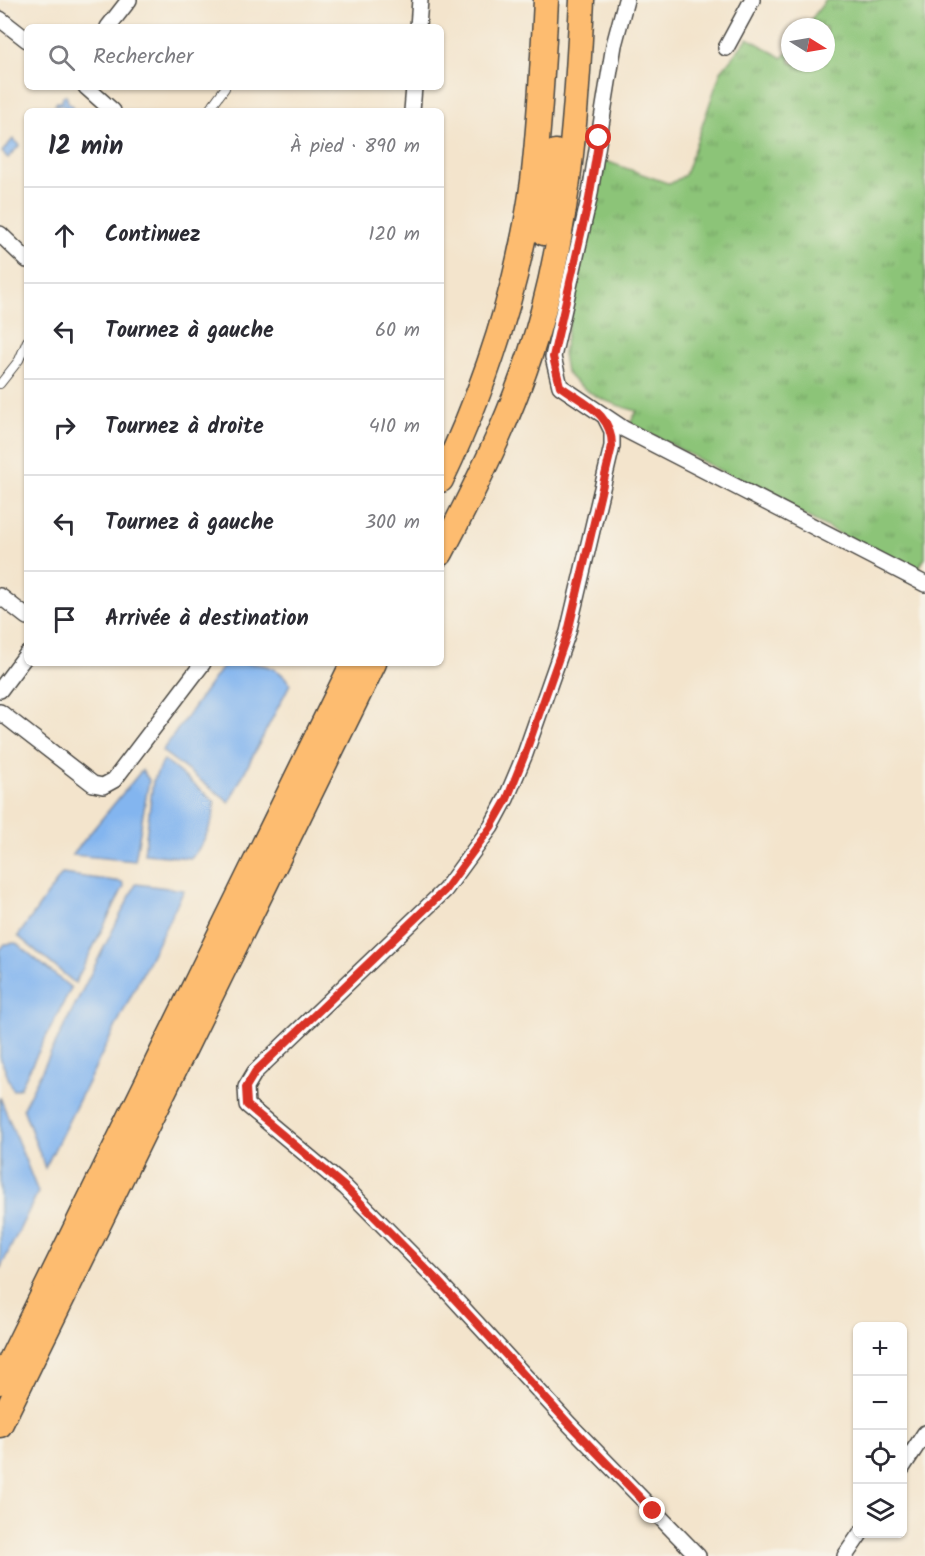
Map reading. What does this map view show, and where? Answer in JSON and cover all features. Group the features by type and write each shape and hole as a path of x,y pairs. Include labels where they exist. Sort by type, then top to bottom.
{"highway":[{"path":"532,182 536,0"},
{"path":"444,473 495,346 516,272 532,182 546,0"},
{"path":"444,519 498,397 532,291 547,216 556,150 566,0"},
{"path":"444,547 508,416 543,312 567,195 582,0"},
{"path":"0,1382 367,666"},
{"path":"0,1425 367,666"}],"street":[{"path":"110,24 129,0"},
{"path":"418,24 420,0"},
{"path":"626,0 614,45 589,199 553,357 560,386 606,419 925,584"},
{"path":"726,48 752,0"},
{"path":"0,19 24,38"},
{"path":"89,90 110,108"},
{"path":"412,108 414,90"},
{"path":"0,234 24,257"},
{"path":"606,419 612,431 612,446 568,632 507,799 470,859 445,890 255,1072 246,1087 247,1105 345,1187 438,1281 570,1425 698,1556"},
{"path":"0,596 24,614"},
{"path":"0,690 24,658"},
{"path":"0,712 93,784 103,786 114,780 201,666"},
{"path":"907,1462 925,1433"},
{"path":"845,1556 857,1538"}],"lane":[{"path":"210,108 224,90"},
{"path":"0,384 19,360 24,348"}],"green space":[{"path":"826,0 925,0 925,558 918,569 889,560 630,423 637,411 598,397 573,380 566,372 563,353 603,160 670,184 685,175 721,71 748,38 781,57 781,72 835,72 835,18 812,18"}],"water":[{"path":"66,95 73,108 55,105 57,102 62,102 63,96"},
{"path":"13,139 20,145 8,158 2,152"},
{"path":"225,666 266,666 278,671 290,684 229,802 162,751"},
{"path":"164,760 214,801 213,816 208,832 191,858 144,854 153,781"},
{"path":"142,770 149,780 135,861 72,855"},
{"path":"62,874 122,882 124,886 75,983 18,936"},
{"path":"136,884 184,890 45,1168 23,1108"},
{"path":"16,943 71,988 20,1088 13,1090 0,1057 0,950 5,944"},
{"path":"0,1097 38,1192 0,1269"}],"route":[{"path":"599,138 589,199 553,357 560,386 606,419 612,431 612,446 568,632 525,754 507,799 491,827 470,859 445,890 405,931 255,1072 246,1087 247,1105 345,1187 438,1281 570,1425 653,1511"}]}
